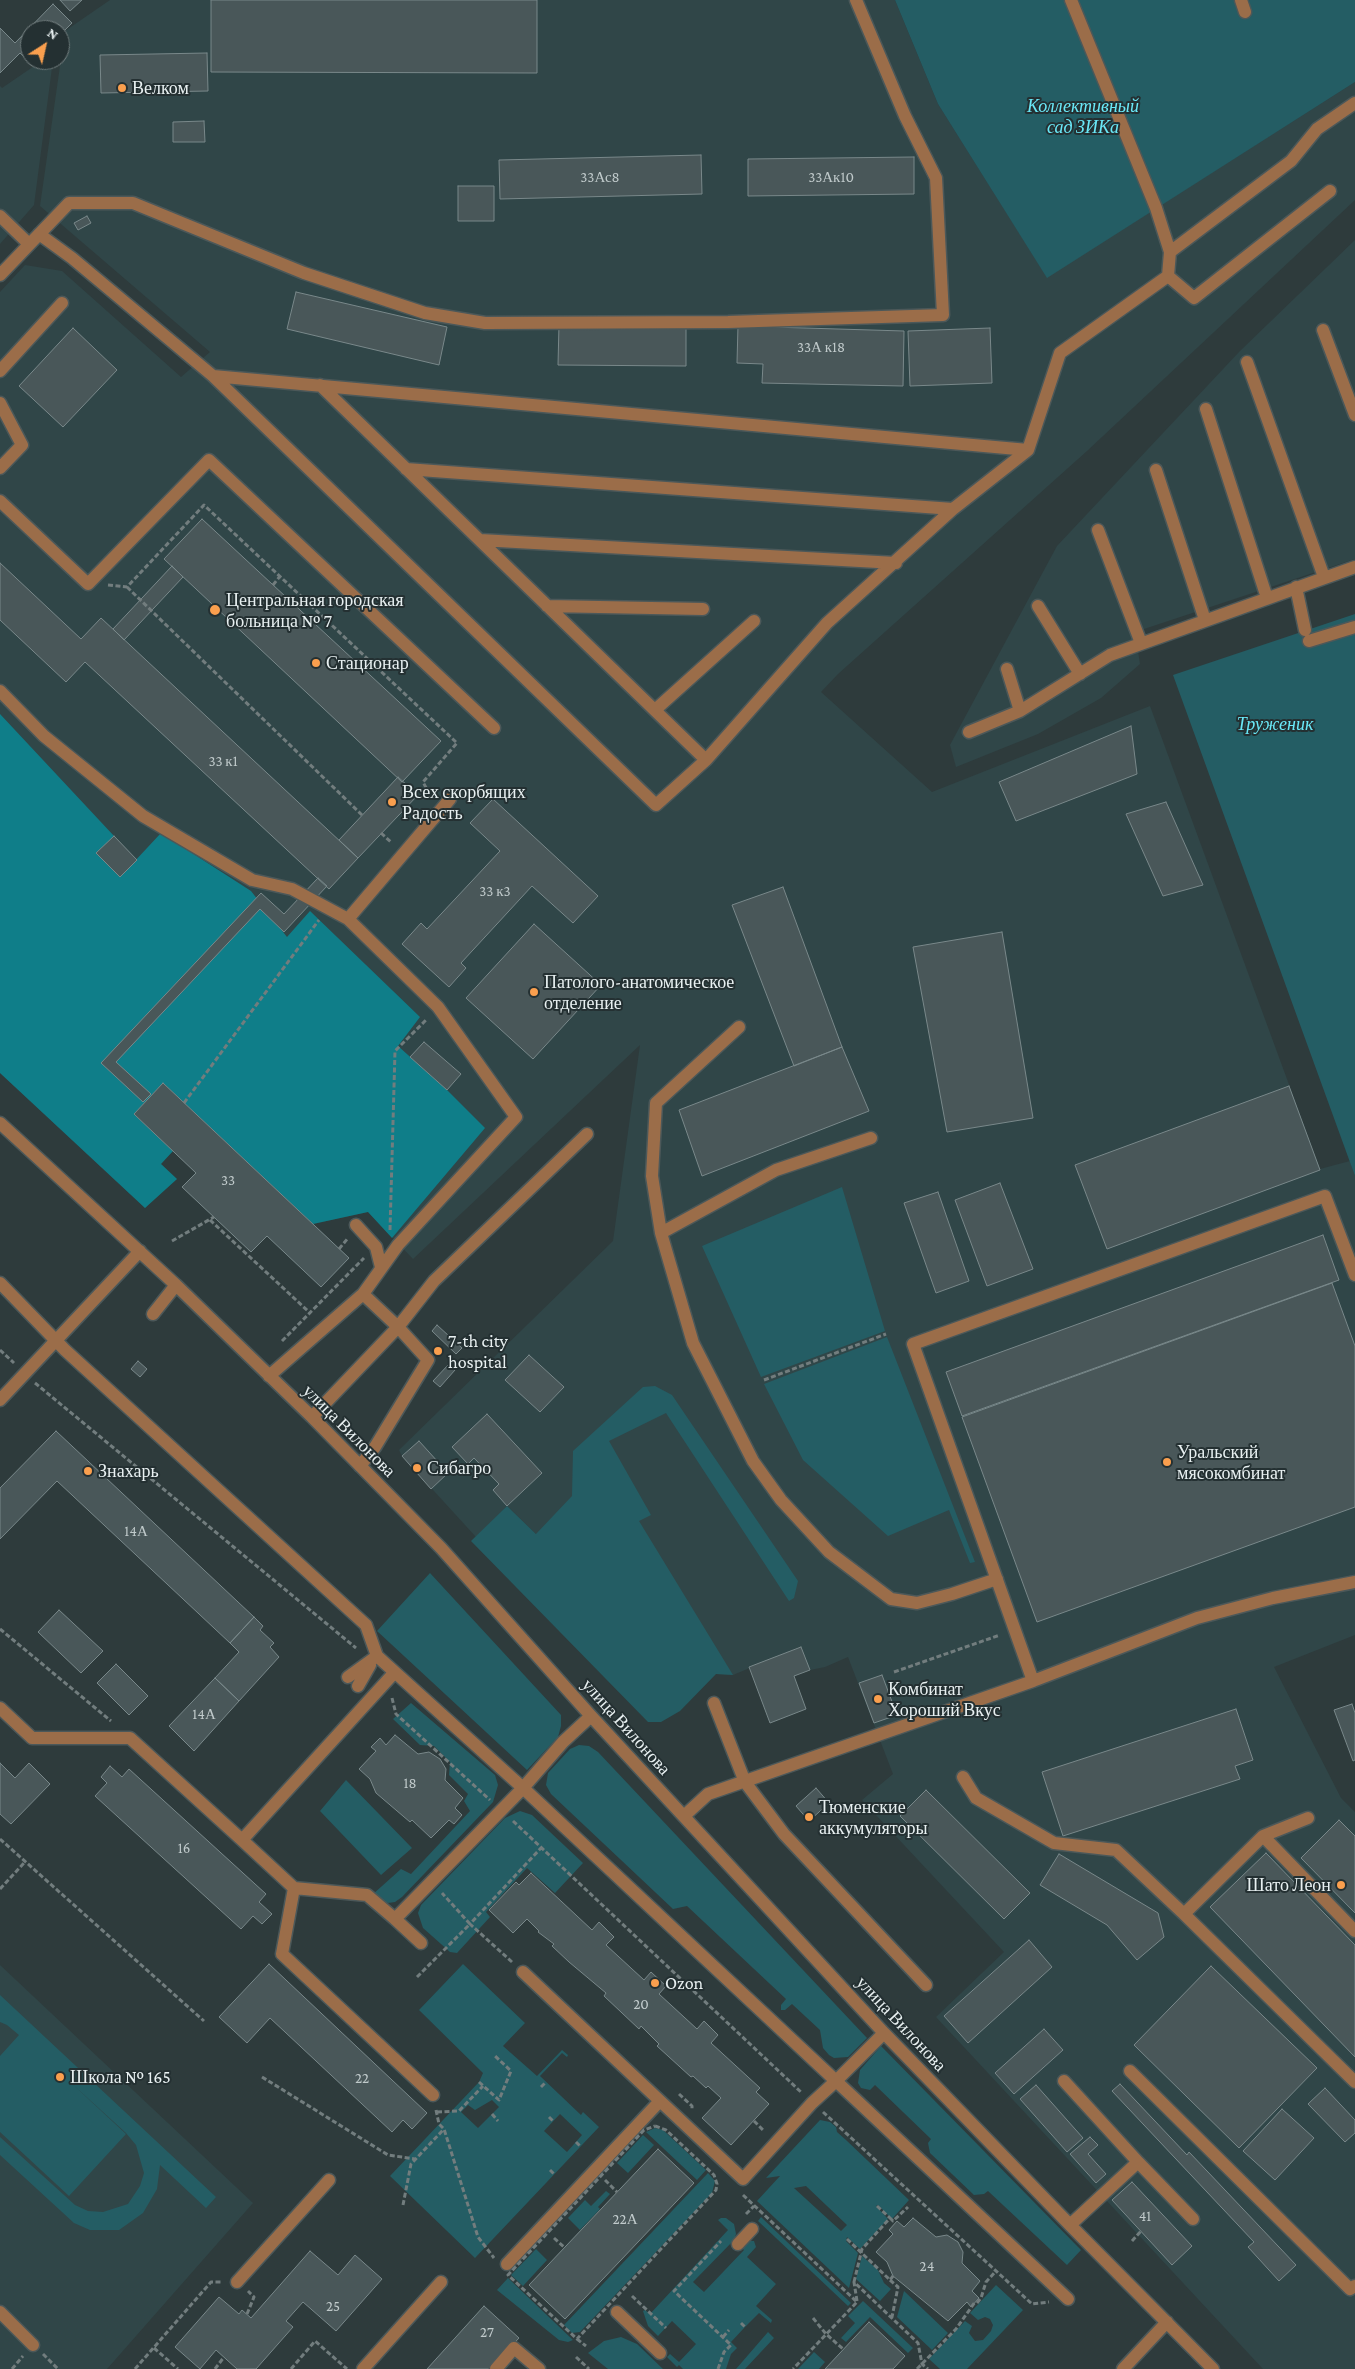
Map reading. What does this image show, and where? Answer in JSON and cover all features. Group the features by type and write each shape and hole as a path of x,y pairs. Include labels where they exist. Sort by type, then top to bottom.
{"street":[{"path":"0,275 69,203 133,204 304,273 425,313 485,323 728,322 943,315 936,178 905,116 856,0"},
{"path":"39,234 72,258 213,376 656,804 706,760 827,624 953,509 1028,450 1060,353 1168,276 1170,252 1156,208 1071,0"},
{"path":"1241,0 1245,12"},
{"path":"1170,252 1291,161 1318,129 1355,103"},
{"path":"1168,276 1194,298 1330,191"},
{"path":"0,216 29,244"},
{"path":"0,370 62,303"},
{"path":"1323,330 1355,415"},
{"path":"1247,362 1324,576"},
{"path":"213,376 1028,450"},
{"path":"320,385 706,760"},
{"path":"0,403 22,445 0,468"},
{"path":"1206,409 1266,598"},
{"path":"0,501 88,584 209,460 494,728"},
{"path":"406,469 953,509"},
{"path":"1156,470 1205,620"},
{"path":"1098,530 1141,643"},
{"path":"480,540 896,563"},
{"path":"969,732 1020,711 1110,655 1355,566"},
{"path":"1296,587 1307,635 1355,627"},
{"path":"547,606 702,609"},
{"path":"1038,606 1080,674"},
{"path":"655,710 754,621"},
{"path":"1007,669 1020,711"},
{"path":"0,691 44,736 143,816 252,880 292,889 348,919 438,1007 516,1117 398,1245 363,1294 269,1376"},
{"path":"348,919 439,810 450,800"},
{"path":"739,1027 656,1103 652,1176 661,1233 692,1343 753,1461 781,1500 829,1552 892,1599 917,1603 997,1579"},
{"name":"улица Вилонова","path":"0,1123 176,1285 312,1417 441,1548 591,1716 884,2033 1213,2369"},
{"path":"312,1417 398,1328 434,1281 588,1134"},
{"path":"661,1233 776,1170 871,1138"},
{"path":"1033,1681 913,1344 1325,1196 1355,1275"},
{"path":"356,1225 376,1247 381,1267"},
{"path":"0,1400 140,1251"},
{"path":"0,1283 57,1339 65,1350 366,1625 374,1659 391,1676 523,1788 1068,2299"},
{"path":"153,1314 176,1285"},
{"path":"360,1466 375,1446 428,1360 363,1294"},
{"path":"684,1816 708,1794 1033,1681 1198,1618 1273,1598 1355,1582"},
{"path":"348,1676 374,1659"},
{"path":"358,1686 374,1659"},
{"path":"242,1840 391,1676"},
{"path":"714,1703 745,1782 784,1834 926,1986"},
{"path":"0,1708 32,1738 130,1738 294,1888 367,1895 421,1943"},
{"path":"395,1919 523,1788 563,1742 591,1716"},
{"path":"964,1777 976,1798 1054,1843 1116,1850 1355,2082"},
{"path":"1184,1914 1263,1836 1308,1818"},
{"path":"1263,1836 1355,1931"},
{"path":"294,1888 282,1954 433,2094"},
{"path":"523,1972 743,2179 812,2103 884,2033"},
{"path":"1130,2071 1350,2289 1355,2286"},
{"path":"1064,2081 1193,2219"},
{"path":"505,2268 659,2102"},
{"path":"1070,2225 1138,2162"},
{"path":"238,2282 329,2180"},
{"path":"738,2244 752,2229"},
{"path":"363,2369 441,2282"},
{"path":"0,2312 33,2345"},
{"path":"617,2312 660,2353"},
{"path":"1123,2369 1167,2322"},
{"path":"496,2369 514,2348 539,2369"}],"path":[{"path":"127,586 204,505 457,743 423,782 439,810"},
{"path":"273,584 281,576"},
{"path":"88,584 127,586 362,815"},
{"path":"184,1103 328,909"},
{"path":"389,1234 391,1222 395,1051 438,1007"},
{"path":"172,1241 214,1217"},
{"path":"210,1220 309,1312"},
{"path":"344,1232 355,1243"},
{"path":"339,1249 349,1238"},
{"path":"278,1345 368,1254"},
{"path":"764,1380 886,1334"},
{"path":"24,1373 350,1643 374,1659"},
{"path":"0,1628 130,1738"},
{"path":"894,1672 1015,1629"},
{"path":"391,1676 396,1714 542,1848 800,2092 1032,2304 1068,2299"},
{"path":"0,1839 204,2021"},
{"path":"417,1977 542,1848"},
{"path":"0,1889 24,1862"},
{"path":"432,1882 470,1924 523,1972"},
{"path":"479,2082 497,2102 511,2071 494,2055"},
{"path":"262,2077 388,2155 415,2159"},
{"path":"541,2088 546,2082"},
{"path":"436,2112 459,2110 483,2086"},
{"path":"678,2092 692,2106 693,2114"},
{"path":"794,2098 800,2092"},
{"path":"492,2114 498,2121"},
{"path":"549,2117 553,2121"},
{"path":"754,2121 764,2131"},
{"path":"439,2124 444,2128 478,2237 505,2268 586,2346"},
{"path":"758,2138 770,2124"},
{"path":"505,2268 548,2232 644,2130 655,2126 666,2130 714,2175 718,2184 713,2195 577,2339"},
{"path":"403,2205 411,2164 444,2128"},
{"path":"576,2142 580,2146"},
{"path":"550,2170 554,2174"},
{"path":"600,2177 617,2192"},
{"path":"718,2184 726,2186"},
{"path":"739,2191 857,2302"},
{"path":"742,2219 754,2206"},
{"path":"877,2206 892,2222"},
{"path":"857,2302 854,2282 862,2249 908,2206"},
{"path":"1132,2241 1141,2231"},
{"path":"548,2232 564,2247"},
{"path":"718,2369 724,2352 731,2345 674,2291 728,2234"},
{"path":"847,2239 898,2288 892,2318"},
{"path":"917,2369 956,2329 981,2298 986,2282 996,2271"},
{"path":"890,2280 893,2276"},
{"path":"135,2369 211,2282 238,2282 254,2297 247,2314"},
{"path":"854,2282 918,2343 922,2364 928,2369"},
{"path":"632,2296 666,2328"},
{"path":"793,2369 857,2302"},
{"path":"813,2318 826,2334 843,2349"},
{"path":"740,2323 745,2327"},
{"path":"723,2337 729,2330"},
{"path":"291,2369 315,2341 347,2369"},
{"path":"154,2348 178,2369"},
{"path":"576,2357 589,2369"},
{"path":"215,2369 224,2358"}],"shaded area":[{"path":"110,0 895,0 938,104 1047,277 1355,82 1355,200 1087,451 838,674 821,692 932,792 1150,706 1320,1169 1350,1161 1355,1176 1355,1635 1274,1667 1341,1798 1355,1812 1355,2369 1263,2369 936,2017 1004,1952 862,1800 893,1774 848,1657 825,1667 810,1670 800,1647 733,1675 716,1674 646,1640 507,1506 476,1537 402,1456 399,1450 613,1241 640,1045 413,1259 368,1212 313,1224 349,1258 321,1287 267,1236 251,1252 182,1187 196,1172 173,1151 161,1164 177,1179 145,1208 0,1073 0,292 25,265 62,271 181,377 210,352 40,206 59,70 70,70 70,28"},
{"path":"28,70 52,70 34,205 0,244 0,86 2,88"},
{"path":"1355,240 1355,559 1135,632 1140,664 1101,698 1038,734 956,767 950,745 1057,546 1240,351"},
{"path":"0,714 114,836 97,854 120,877 161,833 251,891 287,937 310,911 420,1017 398,1046 447,1090 485,1128 392,1238 368,1212 313,1224 163,1083 134,1114 173,1151 161,1164 177,1179 145,1208 0,1073"},
{"name":"Школа № 165","path":"0,1965 253,2203 107,2369 0,2369"}],"green space":[{"name":"Коллективный сад ЗИКа","path":"895,0 1355,0 1355,82 1047,278 938,104"},
{"name":"Труженик","path":"1355,614 1355,1176 1173,675"},
{"path":"842,1187 885,1331 761,1377 702,1246"},
{"path":"887,1337 975,1562 970,1563 949,1510 888,1536 803,1460 764,1384"},
{"path":"655,1386 672,1395 798,1581 794,1598 789,1601 666,1413 609,1441 651,1515 639,1521 733,1675 716,1674 680,1711 661,1722 648,1722 471,1541 507,1506 536,1534 572,1496 573,1451 643,1387"},
{"path":"430,1573 561,1715 558,1737 527,1770 377,1631"},
{"path":"411,1703 495,1775 498,1785 493,1802 402,1897 395,1902 388,1903 372,1895 401,1869 411,1874 470,1811 464,1801 468,1794 449,1775 450,1762 434,1746 420,1745 393,1719"},
{"path":"579,1745 589,1746 598,1752 867,2038 848,2057 834,2058 829,2055 823,2048 820,2030 792,2004 785,2010 781,2010 781,2005 786,1999 687,1906 673,1909 551,1794 546,1785 548,1773 570,1749"},
{"path":"346,1780 412,1848 381,1875 320,1811"},
{"path":"520,1811 532,1815 583,1863 555,1893 527,1868 486,1912 490,1917 457,1953 450,1952 423,1928 418,1913 421,1905 505,1818"},
{"path":"463,1964 525,2023 503,2046 537,2076 562,2050 568,2055 567,2057 562,2053 540,2076 581,2115 583,2112 599,2127 475,2258 390,2176 479,2082 483,2073 419,2010","holes":["492,2100 499,2107 478,2128 461,2112 468,2105 475,2110","560,2114 582,2135 567,2152 544,2131"]},
{"path":"0,1995 216,2197 206,2208 160,2165 157,2189 143,2213 119,2230 90,2230 74,2223 0,2155 0,2137 75,2205 88,2211 103,2212 128,2204 140,2186 144,2173 136,2145 126,2133 69,2081 126,2134 69,2196 0,2132 0,2056 19,2035 0,2022"},
{"path":"881,2046 1081,2250 1067,2265 988,2191 984,2194 974,2195 930,2153 928,2143 931,2139 875,2085 870,2090 861,2088 858,2083 860,2070"},
{"path":"820,2120 830,2122 836,2127 837,2132 909,2200 892,2219 878,2205 876,2206 888,2219 860,2249 847,2237 846,2241 858,2253 849,2288 757,2201 780,2176 766,2178","holes":["806,2186 847,2225 841,2231 794,2188"]},
{"path":"655,2128 663,2130 706,2170 697,2180 646,2132"},
{"path":"643,2135 654,2145 628,2173 617,2163"},
{"path":"708,2173 715,2181 712,2193 580,2332 572,2333 564,2325"},
{"path":"606,2191 610,2194 598,2207 600,2209 580,2230 568,2218 585,2200 591,2206"},
{"path":"761,2217 851,2303 848,2306 758,2221"},
{"path":"726,2218 734,2224 736,2234 734,2240 693,2282 704,2292 744,2250 749,2241 754,2241 756,2247 747,2257 776,2284 756,2306 772,2320 771,2323 759,2313 745,2327 731,2342 737,2348 731,2354 726,2369 683,2369 679,2365 677,2367 667,2357 670,2354 679,2362 696,2344 672,2321 658,2336 648,2326 643,2311 645,2310 650,2314 728,2230 718,2220"},
{"path":"536,2249 547,2260 523,2286 511,2275"},
{"path":"862,2256 878,2270 884,2283 891,2289 880,2301 856,2279"},
{"path":"508,2278 573,2340 568,2342 559,2340 497,2290"},
{"path":"996,2285 1023,2310 967,2369 940,2369 929,2359 965,2321 972,2326 969,2333 975,2341 983,2340 991,2331 993,2325 990,2319 985,2317 978,2320 970,2313"},
{"path":"904,2291 948,2333 932,2350 897,2317"},
{"path":"863,2301 913,2348 908,2353 870,2317 846,2342 841,2338 855,2323 848,2316"},
{"path":"768,2332 774,2338 745,2369 736,2369"},
{"path":"621,2337 637,2344 663,2369 608,2369 588,2353 604,2341"},
{"path":"814,2352 825,2362 819,2369 798,2369"}],"building":[{"path":"60,0 82,0 70,11"},
{"path":"211,0 537,0 537,73 211,72"},
{"path":"53,4 69,20 37,20"},
{"path":"0,28 15,43 20,38 20,53 0,73"},
{"path":"207,53 208,91 101,93 100,55"},
{"path":"204,121 205,142 173,142 173,122"},
{"path":"701,155 702,194 500,199 499,160"},
{"path":"914,157 914,194 748,196 748,159"},
{"path":"458,186 494,186 494,221 458,221"},
{"path":"87,216 91,223 78,230 74,223"},
{"path":"296,292 447,327 439,365 287,329"},
{"path":"559,325 686,326 686,366 558,365"},
{"path":"738,326 904,331 903,386 762,383 763,364 737,363"},
{"path":"73,328 117,370 63,427 19,386"},
{"path":"990,328 992,383 910,386 908,331"},
{"name":"Стационар","path":"202,519 441,741 402,782 164,559"},
{"path":"0,563 81,639 101,618 358,858 329,889 85,662 66,682 0,620"},
{"path":"172,566 183,577 124,640 113,629"},
{"path":"1131,726 1137,774 1016,821 999,782"},
{"path":"398,777 418,795 358,858 339,840"},
{"path":"493,799 598,896 573,923 532,886 461,963 466,968 449,987 402,944 421,923 427,929 500,851 470,823"},
{"path":"1166,802 1203,885 1163,896 1126,814"},
{"path":"114,836 137,860 120,877 96,853"},
{"path":"318,878 327,886 284,932 260,909 116,1062 151,1094 143,1102 101,1063 261,893 284,914"},
{"path":"783,887 842,1047 794,1066 732,905"},
{"name":"Патолого-анатомическое отделение","path":"534,924 601,985 533,1059 466,998"},
{"path":"1002,932 1033,1118 947,1132 913,947"},
{"path":"424,1042 461,1074 447,1090 410,1057"},
{"path":"842,1047 869,1111 702,1176 679,1110"},
{"path":"163,1083 349,1258 321,1287 267,1236 251,1252 182,1187 196,1173 134,1114"},
{"path":"1289,1086 1320,1170 1107,1249 1075,1165"},
{"path":"1000,1183 1033,1269 987,1286 955,1200"},
{"path":"938,1192 969,1281 936,1293 904,1203"},
{"path":"1323,1235 1339,1280 962,1416 946,1372"},
{"name":"Уральский мясокомбинат","path":"1332,1283 1355,1346 1355,1507 1037,1622 962,1417"},
{"path":"437,1325 462,1348 456,1354 432,1331"},
{"path":"529,1355 564,1387 540,1412 505,1380"},
{"path":"138,1361 147,1369 140,1377 131,1369"},
{"path":"449,1364 455,1370 440,1387 433,1381"},
{"path":"487,1414 542,1473 507,1506 493,1490 499,1484 474,1458 468,1464 452,1447"},
{"path":"56,1431 254,1617 230,1643 57,1481 0,1539 0,1488"},
{"path":"419,1441 448,1473 431,1489 402,1456"},
{"path":"59,1610 103,1651 81,1673 38,1632"},
{"path":"254,1617 263,1626 260,1630 274,1643 270,1647 279,1657 239,1701 215,1678 239,1652 230,1643"},
{"path":"801,1647 810,1670 794,1676 806,1709 770,1723 749,1667"},
{"path":"116,1664 148,1696 129,1715 97,1683"},
{"name":"Комбинат Хороший Вкус","path":"882,1675 897,1715 874,1723 859,1683"},
{"path":"215,1678 239,1701 194,1751 169,1726"},
{"path":"1352,1704 1355,1713 1355,1760 1353,1761 1334,1710"},
{"path":"1236,1709 1253,1760 1235,1766 1240,1779 1063,1836 1042,1772"},
{"path":"395,1735 418,1754 429,1752 440,1759 446,1769 445,1780 463,1798 455,1808 462,1815 454,1824 449,1820 431,1838 412,1820 410,1822 376,1793 370,1779 359,1769 376,1751 371,1747 380,1738 386,1745"},
{"path":"0,1763 15,1778 29,1763 50,1784 11,1824 0,1814"},
{"path":"110,1766 122,1777 129,1769 266,1894 259,1902 272,1914 262,1924 253,1916 241,1929 95,1796 107,1783 101,1777"},
{"path":"816,1788 829,1803 809,1821 796,1806"},
{"path":"926,1790 1030,1893 1004,1919 900,1816"},
{"name":"Шато Леон","path":"1339,1820 1355,1836 1355,1913 1301,1858"},
{"path":"1266,1853 1355,1945 1355,2057 1210,1907"},
{"path":"1059,1854 1158,1913 1164,1937 1137,1960 1107,1925 1040,1885"},
{"path":"531,1873 592,1930 599,1922 614,1937 606,1945 644,1980 651,1972 666,1986 659,1994 697,2029 704,2021 718,2035 711,2043 760,2088 756,2092 769,2104 731,2145 702,2118 721,2098 708,2086 706,2088 693,2076 691,2077 657,2046 659,2044 641,2026 639,2029 604,1996 606,1993 569,1962 552,1946 554,1944 538,1932 527,1919 513,1933 489,1910 516,1882 519,1885"},
{"path":"1029,1940 1052,1967 968,2043 944,2016"},
{"path":"269,1964 427,2113 412,2129 403,2120 392,2132 270,2018 247,2043 219,2017"},
{"path":"1211,1966 1317,2068 1239,2148 1134,2045"},
{"path":"1044,2029 1063,2050 1014,2094 995,2073"},
{"path":"1120,2084 1187,2155 1189,2152 1296,2265 1279,2281 1248,2247 1254,2242 1112,2091"},
{"path":"1036,2085 1083,2138 1067,2152 1020,2099"},
{"path":"1325,2088 1355,2120 1355,2133 1345,2142 1308,2104"},
{"path":"1282,2109 1314,2138 1275,2180 1243,2151"},
{"path":"1090,2137 1098,2145 1088,2154 1106,2174 1096,2183 1070,2154"},
{"path":"658,2149 694,2183 565,2319 529,2285"},
{"path":"1132,2182 1192,2246 1172,2265 1112,2200"},
{"path":"913,2218 936,2237 947,2235 958,2242 963,2252 962,2263 980,2281 972,2291 979,2298 971,2307 967,2302 948,2321 893,2276 887,2262 876,2252 893,2234 889,2230 897,2221 904,2227"},
{"path":"310,2251 338,2275 355,2255 382,2279 336,2331 303,2302 286,2321 293,2327 256,2369 237,2369 216,2350 200,2369 175,2347 219,2297 239,2314 242,2310 251,2318"},
{"path":"484,2306 519,2338 490,2369 427,2369"},
{"path":"869,2322 905,2356 893,2369 825,2369"}],"place":[{"name":"Велком","path":"122,88"},
{"name":"Центральная городская больница № 7","path":"215,610"},
{"name":"Стационар","path":"316,663"},
{"name":"Всех скорбящих Радость","path":"392,802"},
{"name":"Патолого-анатомическое отделение","path":"534,992"},
{"name":"7-th city hospital","path":"438,1351"},
{"name":"Уральский мясокомбинат","path":"1167,1462"},
{"name":"Сибагро","path":"417,1468"},
{"name":"Знахарь","path":"88,1471"},
{"name":"Комбинат Хороший Вкус","path":"878,1699"},
{"name":"Тюменские аккумуляторы","path":"809,1817"},
{"name":"Шато Леон","path":"1341,1885"},
{"name":"Ozon","path":"655,1983"},
{"name":"Школа № 165","path":"60,2077"}]}
